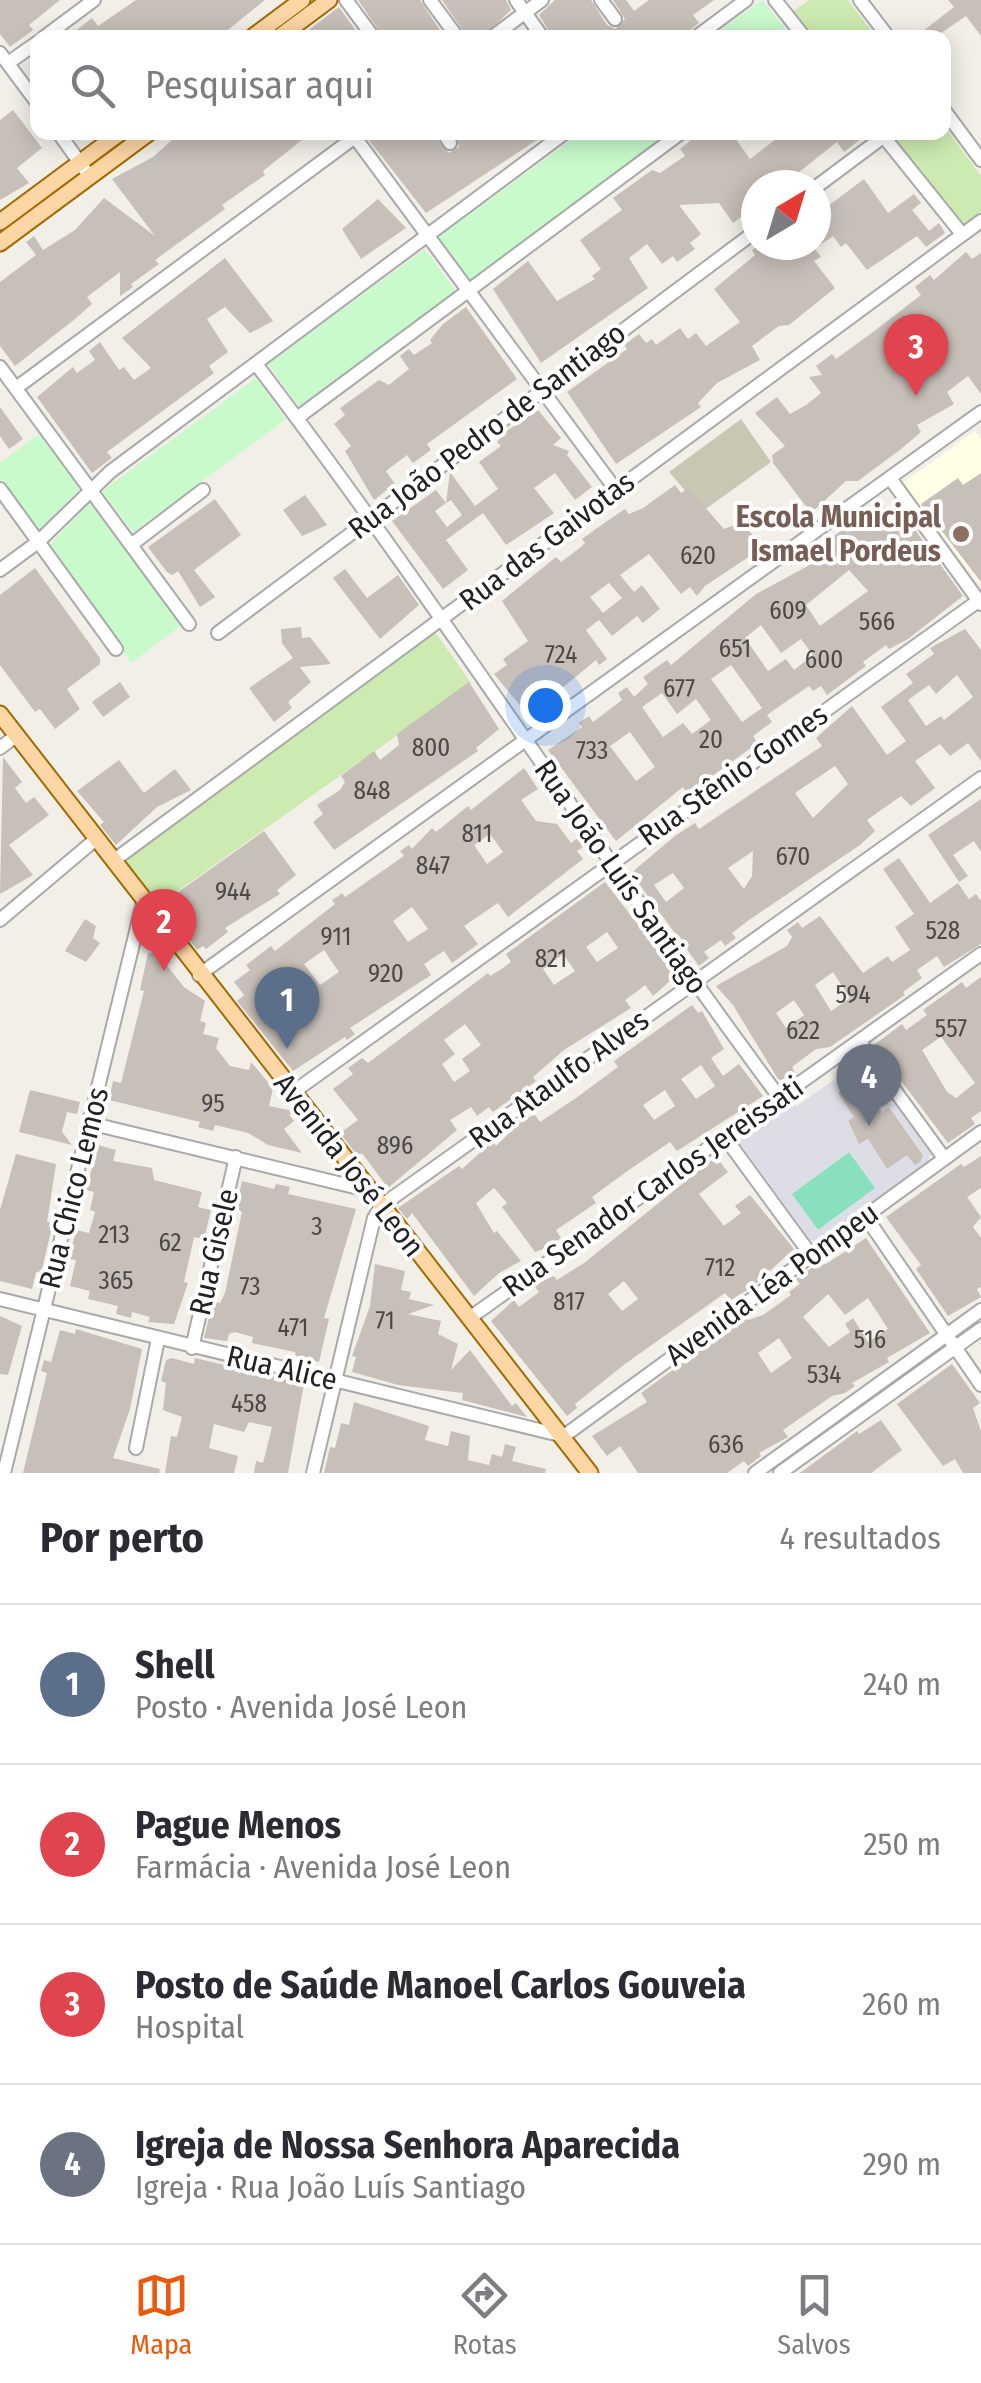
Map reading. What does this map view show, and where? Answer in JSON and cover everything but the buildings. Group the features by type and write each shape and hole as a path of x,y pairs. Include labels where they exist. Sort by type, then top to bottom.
{"main road":[{"path":"280,30 302,0"},
{"path":"283,30 328,0"},
{"path":"0,244 113,140"},
{"path":"0,222 136,140"},
{"name":"Avenida José Leon","path":"0,714 143,903 590,1473"}],"street":[{"path":"54,30 94,0"},
{"path":"346,0 368,30"},
{"path":"430,0 452,30"},
{"path":"516,0 537,30"},
{"path":"501,30 542,0"},
{"path":"601,0 615,19"},
{"path":"706,30 746,0"},
{"path":"797,0 779,5 799,30"},
{"path":"860,0 883,30"},
{"path":"30,45 4,58 30,93"},
{"path":"951,119 981,160"},
{"path":"64,140 85,170"},
{"path":"16,388 347,140"},
{"path":"359,140 616,490"},
{"path":"0,570 38,542 90,491 555,140"},
{"path":"297,418 671,140"},
{"path":"831,175 875,140"},
{"path":"885,140 962,234"},
{"name":"Rua das Gaivotas","path":"113,861 981,220"},
{"name":"Rua João Pedro de Santiago","path":"218,633 741,242"},
{"name":"Rua João Luís Santiago","path":"256,364 444,618 524,741 779,1097"},
{"path":"0,367 190,624"},
{"path":"199,974 981,412"},
{"path":"890,478 980,601"},
{"path":"0,489 116,649"},
{"path":"130,545 204,490"},
{"name":"Rua Stênio Gomes","path":"292,1092 980,601"},
{"path":"0,748 17,735"},
{"name":"Rua Ataulfo Alves","path":"381,1206 981,778"},
{"path":"0,920 96,840"},
{"name":"Rua Chico Lemos","path":"4,1473 143,903"},
{"name":"Rua Senador Carlos Jereissati","path":"471,1317 981,954"},
{"path":"859,1041 944,1158"},
{"path":"89,1122 368,1190"},
{"name":"Avenida Léa Pompeu","path":"564,1436 981,1132"},
{"path":"724,1136 811,1254"},
{"name":"Rua Gisele","path":"192,1348 236,1157"},
{"path":"313,1473 374,1218 381,1206"},
{"path":"866,1217 981,1386"},
{"name":"Rua Alice","path":"0,1300 564,1436"},
{"path":"842,1420 905,1384 981,1310"},
{"path":"755,1473 779,1467 842,1420 897,1370 981,1329"},
{"name":"Rua Gisele","path":"136,1448 158,1339"},
{"path":"897,1370 905,1384"}],"shaded area":[{"path":"741,419 771,462 703,511 669,472"},
{"name":"Escola Municipal Ismael Pordeus","path":"975,431 981,439 980,585 903,483"},
{"path":"854,1055 866,1063 864,1074 885,1103 895,1104 931,1154 927,1162 818,1242 811,1241 739,1142 740,1136 786,1103 797,1106 848,1070","holes":["839,1093 870,1107 876,1104 882,1113 890,1108 923,1154 921,1161 915,1164 884,1128 902,1158 887,1169 868,1139 859,1144 848,1122 854,1117","849,1152 875,1188 818,1230 792,1194"]}],"green space":[{"path":"762,0 786,30 721,30"},
{"path":"809,0 848,0 871,30 808,30 793,11"},
{"path":"951,135 981,176 981,212 962,226 894,140 951,140"},
{"path":"571,140 664,140 469,282 437,238"},
{"path":"425,249 457,293 300,408 268,364"},
{"path":"256,378 286,419 133,532 102,491"},
{"path":"39,434 80,489 41,530 34,528 0,478 0,463"},
{"path":"93,504 183,624 131,663 48,547 87,505"},
{"path":"435,632 471,683 155,907 119,860"},
{"path":"849,1152 876,1188 818,1230 791,1194"}],"place":[{"name":"Posto de Saúde Manoel Carlos Gouveia","path":"916,396"},
{"name":"Escola Municipal Ismael Pordeus","path":"961,534"},
{"name":"Pague Menos","path":"164,971"},
{"name":"Shell","path":"287,1049"},
{"name":"Igreja de Nossa Senhora Aparecida","path":"869,1126"}]}
